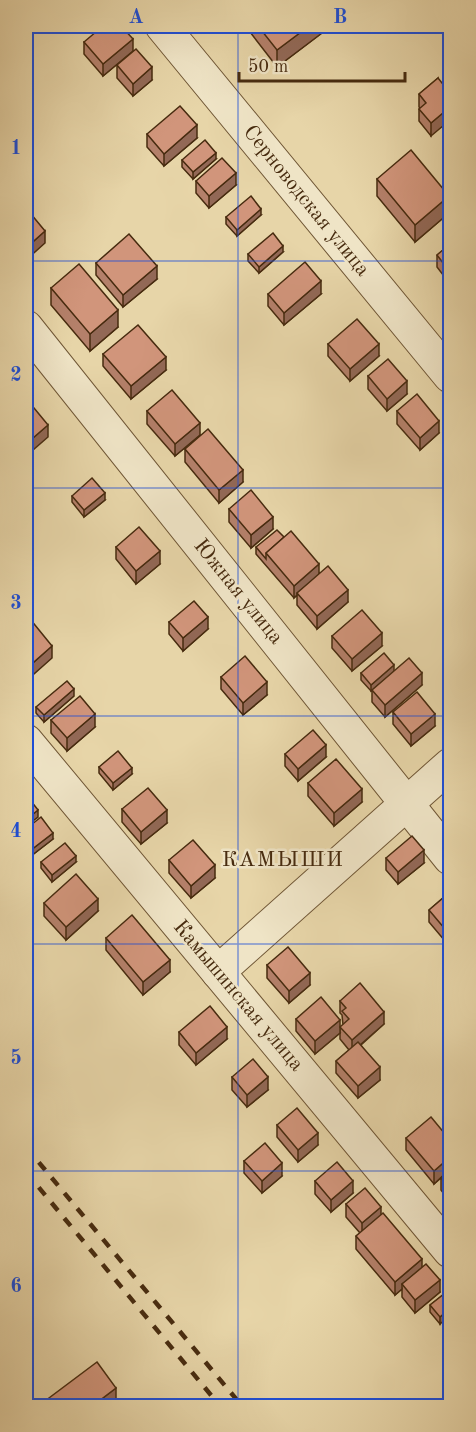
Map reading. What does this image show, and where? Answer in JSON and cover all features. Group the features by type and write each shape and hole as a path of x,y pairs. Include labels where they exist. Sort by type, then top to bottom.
{"street":[{"name":"Серноводская улица","path":"162,26 450,376"},
{"name":"Южная улица","path":"26,327 450,858"},
{"name":"Камышинская улица","path":"26,741 450,1251"},
{"path":"218,972 450,765"}],"building":[{"path":"103,26 121,26 133,39 103,64 84,42"},
{"path":"258,26 309,26 277,50"},
{"path":"136,49 152,67 133,84 117,65"},
{"path":"438,78 450,93 450,107 431,123 419,109 426,103 419,94"},
{"path":"180,106 197,125 164,154 147,134"},
{"path":"205,140 216,153 193,172 182,160"},
{"path":"411,150 449,196 415,225 377,179"},
{"path":"222,158 236,173 209,196 196,181"},
{"path":"251,196 261,209 237,230 226,217"},
{"path":"26,208 45,231 26,248"},
{"path":"273,233 283,246 259,267 248,254"},
{"path":"129,234 157,266 123,295 96,263"},
{"path":"450,244 450,272 437,255"},
{"path":"305,262 321,281 284,313 268,294"},
{"path":"79,264 118,310 90,334 51,288"},
{"path":"357,319 379,344 350,369 328,344"},
{"path":"138,325 166,357 131,386 103,354"},
{"path":"388,359 407,381 387,399 368,376"},
{"path":"172,390 200,423 175,444 147,411"},
{"path":"417,394 439,421 420,438 397,411"},
{"path":"34,408 48,425 26,444 26,415"},
{"path":"208,429 243,470 219,490 185,449"},
{"path":"450,469 450,484 443,476"},
{"path":"92,478 105,493 84,510 72,496"},
{"path":"251,490 273,517 251,535 229,509"},
{"path":"139,527 160,551 136,571 116,547"},
{"path":"277,530 284,537 266,553 266,559 256,547"},
{"path":"291,531 319,564 294,586 266,553"},
{"path":"328,566 348,590 317,616 297,593"},
{"path":"194,601 208,617 183,638 169,622"},
{"path":"362,610 382,633 352,659 332,636"},
{"path":"26,614 52,646 26,669"},
{"path":"384,653 394,665 371,685 361,673"},
{"path":"245,656 267,682 243,703 221,677"},
{"path":"409,658 422,673 385,705 372,690"},
{"path":"67,681 74,689 44,715 36,707"},
{"path":"417,692 435,714 411,734 393,712"},
{"path":"80,696 95,714 67,738 51,720"},
{"path":"313,730 326,745 298,769 285,754"},
{"path":"118,751 132,768 113,783 99,767"},
{"path":"336,759 362,789 334,813 308,783"},
{"path":"148,788 167,810 141,832 122,809"},
{"path":"26,797 38,810 26,820"},
{"path":"41,817 53,833 31,850 26,843 26,829"},
{"path":"412,836 424,850 398,872 386,858"},
{"path":"193,840 215,865 191,886 169,860"},
{"path":"65,843 76,856 52,875 41,862"},
{"path":"76,874 98,899 66,927 44,903"},
{"path":"450,892 450,935 429,910"},
{"path":"132,915 170,960 143,982 106,938"},
{"path":"288,947 310,973 289,991 267,965"},
{"path":"360,983 384,1012 352,1040 340,1027 349,1019 342,1011 346,1008 340,1001"},
{"path":"321,997 340,1020 315,1041 296,1019"},
{"path":"210,1006 227,1027 196,1053 179,1032"},
{"path":"358,1042 380,1067 358,1086 336,1061"},
{"path":"253,1059 268,1077 247,1095 232,1077"},
{"path":"297,1108 318,1133 298,1150 277,1125"},
{"path":"431,1117 450,1140 450,1157 434,1171 406,1138"},
{"path":"265,1143 282,1163 262,1181 244,1161"},
{"path":"337,1162 353,1181 331,1200 315,1181"},
{"path":"450,1169 450,1189 441,1178"},
{"path":"365,1188 381,1207 362,1223 346,1204"},
{"path":"383,1213 422,1259 395,1282 356,1236"},
{"path":"426,1264 440,1280 415,1300 402,1284"},
{"path":"444,1294 450,1302 450,1308 440,1317 430,1305"},
{"path":"97,1362 116,1388 91,1407 37,1407"}],"railway":[{"path":"26,1147 242,1406"},
{"path":"26,1172 220,1406"}],"district":[{"name":"КАМЫШИ","path":"283,860"}]}
